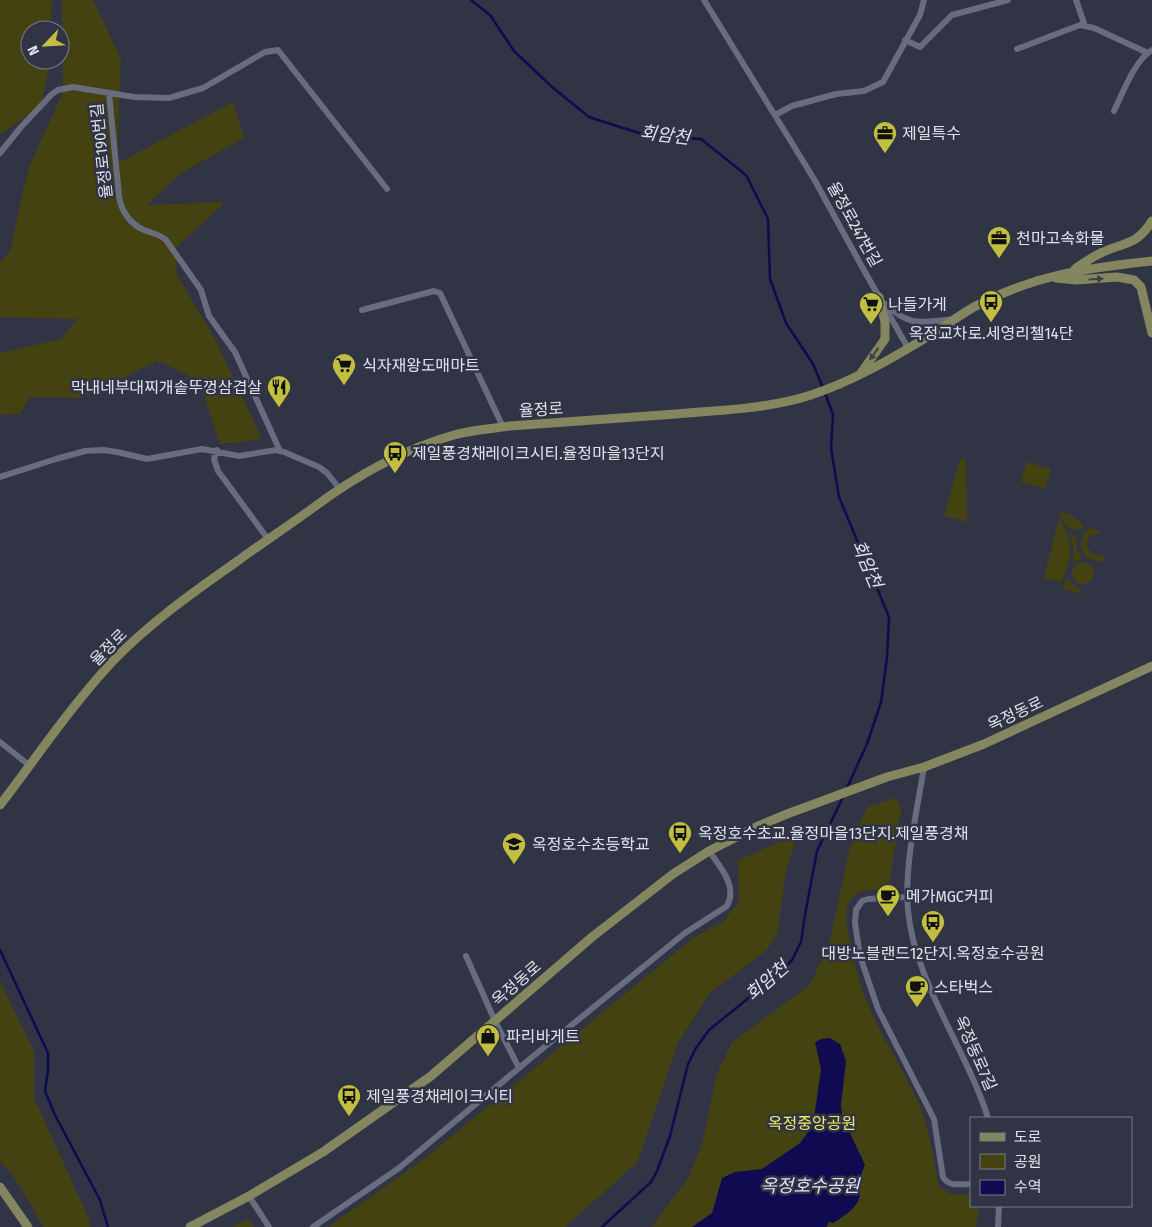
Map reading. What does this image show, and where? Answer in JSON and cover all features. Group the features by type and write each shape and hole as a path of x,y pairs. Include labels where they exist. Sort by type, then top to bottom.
{"main road":[{"path":"1072,271 1102,252 1131,243 1142,234 1152,221"},
{"path":"1072,271 1152,261"},
{"name":"율정로","path":"0,805 28,765 98,679 130,645 192,594 339,488 378,465 436,440 456,434 504,427 716,411 773,404 808,396 859,375 992,298 1048,277 1072,271"},
{"path":"1048,277 1076,280 1117,277 1134,280 1141,287 1152,332"},
{"path":"859,375 885,339 885,322 879,297"},
{"name":"옥정동로","path":"190,1227 249,1196 323,1152 431,1076 605,928 673,874 709,852 788,814 887,777 924,767 984,744 1152,666"},
{"path":"0,1187 28,1227"}],"street":[{"name":"율정로247번길","path":"704,0 814,179 908,348"},
{"path":"775,115 792,106 836,94 864,91 880,84 887,76 920,15 924,0"},
{"path":"905,40 917,47 922,46 952,15 1008,0"},
{"path":"1076,0 1084,26"},
{"path":"1017,49 1080,25 1094,28 1150,52 1136,68 1114,111"},
{"path":"0,153 20,128 58,90 73,87 134,97 169,98 203,88 265,52 278,50 387,189"},
{"name":"율정로190번길","path":"109,93 119,196 124,212 136,225 166,240 198,285 209,316 235,352 280,451"},
{"path":"362,310 434,291 440,293 504,427"},
{"path":"879,297 896,314 904,319 925,322 956,318"},
{"path":"0,478 85,451 117,452 147,459 202,449 217,450 239,456 280,451 319,467 327,473 339,488"},
{"path":"217,450 214,459 218,471 268,539"},
{"path":"0,742 28,765"},
{"name":"옥정동로7길","path":"924,767 909,861 907,897 912,934 918,957 973,1076 988,1117"},
{"path":"313,1227 399,1168 685,933 727,906 730,900 730,887 725,874 709,852"},
{"path":"907,897 868,899 862,901 858,906 855,917 860,956 878,1009 934,1119 943,1177 953,1185 970,1184"},
{"path":"466,956 494,1022 519,1068"},
{"path":"249,1196 269,1227"},
{"path":"998,1227 999,1207"}],"green space":[{"path":"0,0 52,0 51,20 20,20 20,70 48,70 41,105 0,135"},
{"path":"62,0 93,0 121,59 117,161 124,160 233,102 244,138 181,173 147,205 225,202 176,248 177,275 214,337 262,439 220,444 199,380 158,361 81,398 30,397 20,414 0,415 0,353 61,339 77,319 0,317 0,263 10,251 28,169 63,92 63,70 70,70 70,20 62,20"},
{"path":"960,459 966,460 967,522 944,516"},
{"path":"1027,462 1051,469 1045,489 1021,482"},
{"path":"1059,512 1069,514 1085,526 1075,530 1069,528"},
{"path":"1059,518 1067,533 1070,550 1068,566 1061,582 1044,578"},
{"path":"1091,528 1101,532 1089,537 1088,547 1095,555 1103,555 1106,561 1100,562 1089,559 1082,551 1081,540 1083,534"},
{"path":"1070,533 1075,536 1078,535 1076,541 1077,548 1083,559 1073,562 1074,551"},
{"path":"1079,562 1087,562 1094,569 1094,577 1087,584 1079,584 1072,577 1072,569"},
{"path":"1069,579 1074,586 1081,589 1081,594 1061,588"},
{"name":"옥정중앙공원","path":"894,798 899,803 901,810 889,884 884,889 863,891 855,895 847,907 847,923 854,960 860,983 871,1011 921,1109 930,1138 939,1187 953,1195 970,1195 970,1207 979,1207 976,1227 651,1227 689,1177 703,1141 716,1076 732,1042 810,985 830,940 849,851 867,807"},
{"path":"799,834 787,866 777,934 767,950 710,993 678,1043 637,1163 565,1227 328,1227 424,1159 693,938 724,921 739,901 738,860"},
{"path":"0,981 34,1051 34,1098 89,1219 90,1227 44,1227 19,1184 0,1161"},
{"path":"248,1219 255,1227 231,1227"}],"water":[{"name":"옥정호수공원","path":"830,1038 840,1044 846,1061 841,1105 842,1116 865,1165 861,1175 851,1177 851,1187 860,1192 858,1202 847,1214 833,1223 829,1222 826,1227 692,1227 712,1213 722,1178 735,1172 762,1169 800,1143 813,1125 821,1069 815,1042"}],"waterway":[{"name":"회암천","path":"471,0 490,15 514,51 551,86 589,117 648,136 701,139 746,175 768,219 770,279 786,323 813,364 823,388"},
{"name":"회암천","path":"825,393 833,415 831,448 839,497 889,617 887,658 881,702 867,744 846,790"},
{"name":"회암천","path":"602,1227 651,1182 657,1171 670,1136 688,1064 696,1048 709,1030 777,975 792,960 801,942 817,851 843,797"},
{"path":"0,950 48,1053 45,1091 55,1115 100,1200 108,1227"}],"place":[{"name":"제일특수","path":"885,154"},
{"name":"천마고속화물","path":"999,259"},
{"name":"옥정교차로.세영리첼14단","path":"991,323"},
{"name":"나들가게","path":"871,325"},
{"name":"식자재왕도매마트","path":"344,386"},
{"name":"막내네부대찌개솥뚜껑삼겹살","path":"279,408"},
{"name":"제일풍경채레이크시티.율정마을13단지","path":"395,474"},
{"name":"옥정호수초교.율정마을13단지.제일풍경채","path":"680,854"},
{"name":"옥정호수초등학교","path":"514,865"},
{"name":"메가MGC커피","path":"888,917"},
{"name":"대방노블랜드12단지.옥정호수공원","path":"933,943"},
{"name":"스타벅스","path":"917,1008"},
{"name":"파리바게트","path":"488,1057"},
{"name":"제일풍경채레이크시티","path":"349,1117"}]}
